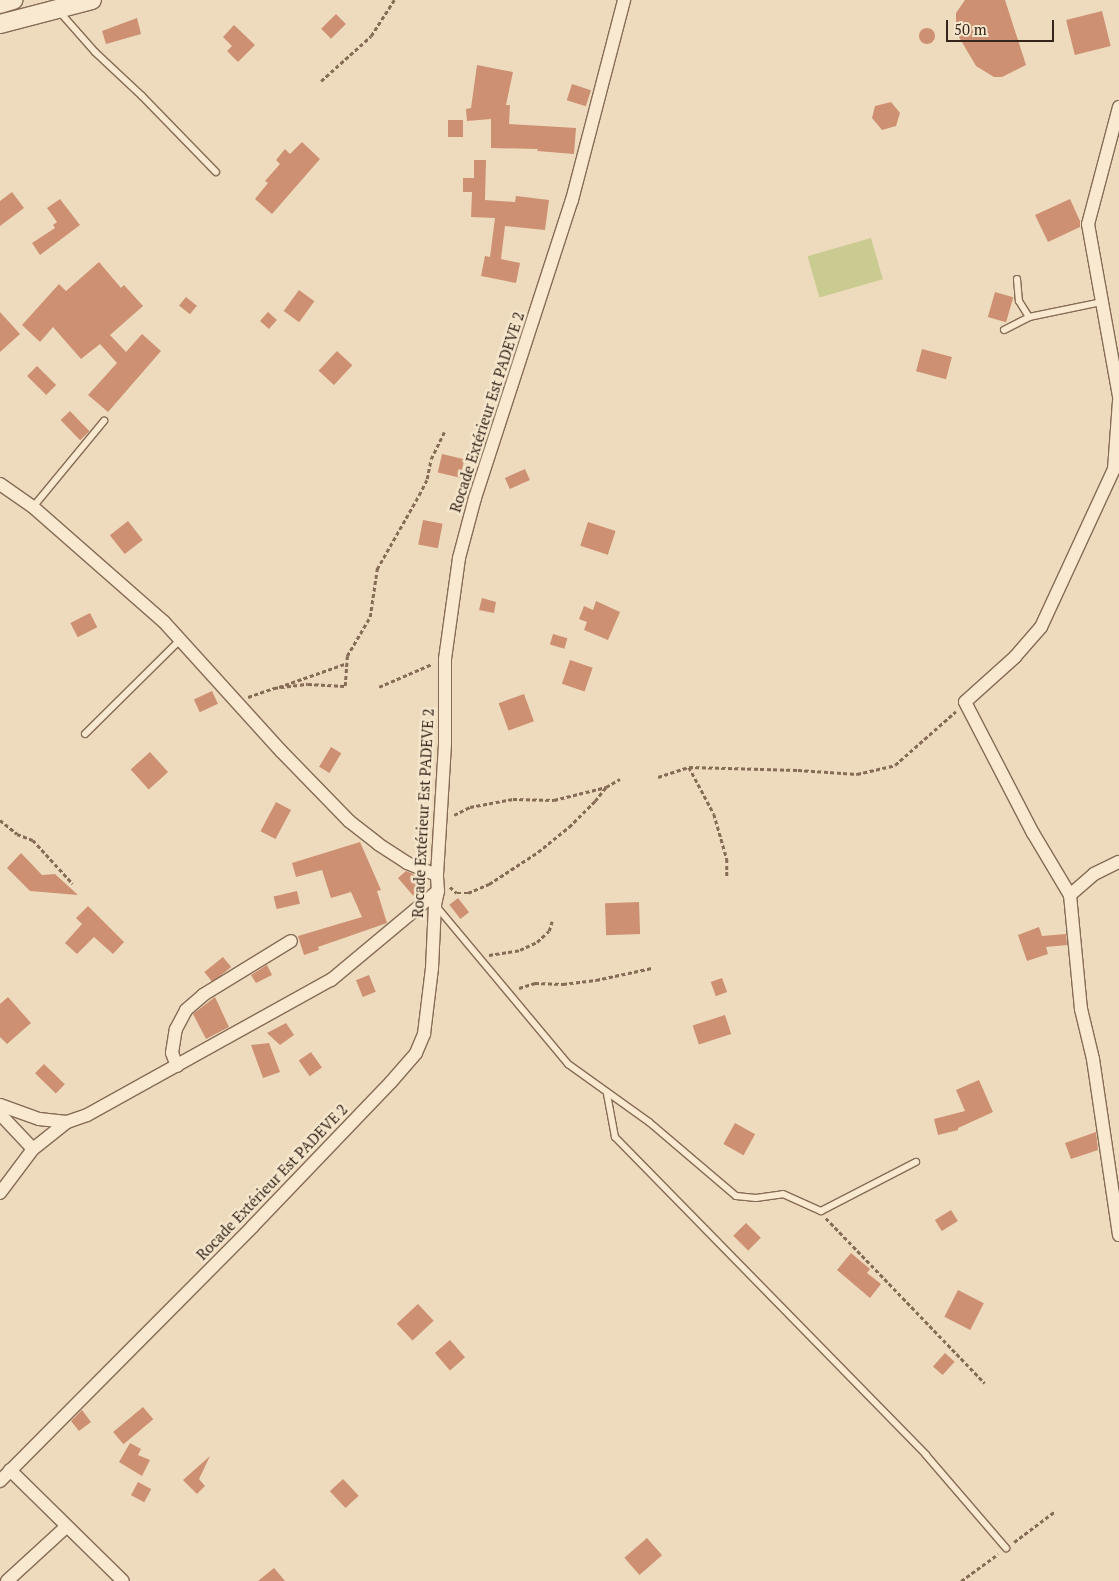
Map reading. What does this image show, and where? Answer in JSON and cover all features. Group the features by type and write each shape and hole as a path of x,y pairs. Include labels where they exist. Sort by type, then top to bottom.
{"main road":[{"path":"0,4 13,0"},
{"path":"0,24 92,0"}],"street":[{"name":"Rocade Extérieur Est PADEVE 2","path":"0,1481 252,1227 391,1082 416,1053 424,1034 428,1008 435,905 438,891 437,874 445,743 445,659 459,558 475,498 572,200 624,0"},
{"path":"1119,107 1088,224 1119,397"},
{"path":"1119,401 1114,469 1041,627 1015,657 965,702 1033,833 1070,895 1081,1009 1093,1059 1119,1235"},
{"path":"0,484 33,508 164,622 349,821 378,844 407,863 437,874"},
{"path":"1070,895 1094,874 1119,862"},
{"path":"0,1193 33,1149 67,1122 87,1115 331,980 438,891"},
{"path":"176,1066 172,1053 176,1028 186,1010 203,995 291,941"},
{"path":"0,1105 39,1119 67,1122"},
{"path":"0,1114 33,1149"},
{"path":"10,1470 123,1581"},
{"path":"8,1581 66,1527"}],"lane":[{"path":"57,9 95,52 142,96 216,172"},
{"path":"1017,278 1019,301 1029,318"},
{"path":"1004,330 1029,318 1102,302"},
{"path":"33,508 104,421"},
{"path":"85,734 180,640"},
{"path":"435,905 568,1064 607,1094 649,1122 736,1196 756,1198 783,1194 821,1211 916,1162"},
{"path":"607,1094 615,1137 926,1455 1006,1548"}],"path":[{"path":"321,81 371,36 394,0"},
{"path":"274,688 308,684 345,686 347,656 370,617 376,569 420,495 427,479 431,459 444,432"},
{"path":"378,687 445,659"},
{"path":"236,701 346,663"},
{"path":"658,777 688,767 798,770 857,774 895,765 965,702"},
{"path":"688,767 714,814 727,859 727,876"},
{"path":"440,823 470,807 513,799 554,800 606,786 620,779"},
{"path":"437,874 457,892 468,893 489,884 538,852 569,827 595,801 606,786"},
{"path":"0,820 17,834 33,840 73,884"},
{"path":"478,956 520,950 537,942 548,930 552,921"},
{"path":"508,992 535,983 563,984 596,980 652,968"},
{"path":"831,1226 985,1383"}],"green space":[{"path":"871,238 883,279 819,298 808,256"}],"building":[{"path":"965,0 1005,0 1026,65 1002,77 994,77 976,66 956,32 956,13"},
{"path":"1102,11 1111,46 1075,55 1066,20"},
{"path":"336,14 346,24 331,39 321,29"},
{"path":"137,18 141,34 106,44 102,31"},
{"path":"234,25 255,45 238,62 227,51 232,46 223,37"},
{"path":"927,28 935,36 927,44 919,36"},
{"path":"477,65 513,72 506,105 510,105 509,124 576,128 574,154 537,151 538,149 491,148 491,119 467,121 466,109 471,108"},
{"path":"572,84 591,90 586,106 567,100"},
{"path":"891,102 900,113 896,126 882,130 872,118 875,106"},
{"path":"448,120 463,120 463,137 448,137"},
{"path":"302,142 320,159 272,214 255,199 268,183 265,181 280,164 276,160 285,149 290,154"},
{"path":"474,160 486,160 485,200 515,202 516,196 549,200 545,230 505,226 501,259 520,263 516,283 481,276 485,256 490,257 495,218 471,217 472,192 463,192 463,178 474,178"},
{"path":"12,192 24,208 0,226 0,201"},
{"path":"60,199 80,225 40,255 32,243 55,228 53,225 57,222 47,208"},
{"path":"1070,199 1080,221 1080,227 1048,242 1035,215"},
{"path":"99,262 121,288 124,285 143,306 110,335 126,352 142,334 161,351 108,412 88,395 117,363 100,344 81,359 53,327 40,342 22,325 59,284 66,291"},
{"path":"299,290 314,301 299,322 284,311"},
{"path":"995,292 1013,297 1006,322 988,317"},
{"path":"186,297 197,306 190,314 179,306"},
{"path":"0,312 20,334 0,352"},
{"path":"268,312 277,320 269,329 260,321"},
{"path":"922,349 952,357 946,379 916,371"},
{"path":"337,351 352,365 334,385 319,371"},
{"path":"37,366 56,385 46,395 27,376"},
{"path":"70,411 89,431 80,440 61,420"},
{"path":"442,454 464,459 460,478 438,473"},
{"path":"525,469 530,480 510,489 505,478"},
{"path":"423,520 443,524 438,548 418,545"},
{"path":"128,521 143,540 125,554 110,535"},
{"path":"588,522 616,531 608,555 580,546"},
{"path":"482,598 496,602 494,613 479,610"},
{"path":"596,601 620,612 608,640 584,630 587,622 579,619 584,606 593,610"},
{"path":"90,613 97,627 78,637 70,623"},
{"path":"553,634 567,638 564,649 550,645"},
{"path":"570,660 593,668 585,691 562,684"},
{"path":"212,691 218,704 200,712 194,699"},
{"path":"524,694 534,721 509,730 499,703"},
{"path":"331,747 341,753 329,773 319,767"},
{"path":"150,752 168,772 149,789 131,769"},
{"path":"276,802 291,810 276,839 261,831"},
{"path":"360,842 381,890 377,891 387,923 318,947 319,950 304,955 298,936 362,917 351,892 331,898 322,870 296,877 292,863"},
{"path":"21,853 42,875 55,874 78,895 30,891 7,868"},
{"path":"406,871 413,874 426,890 416,899 398,878"},
{"path":"297,891 300,904 277,909 274,896"},
{"path":"458,898 469,912 460,919 449,905"},
{"path":"639,902 640,934 606,935 605,903"},
{"path":"88,906 124,942 113,954 94,937 77,954 65,943 82,924 76,918"},
{"path":"1039,927 1042,936 1066,934 1067,945 1046,947 1048,954 1027,961 1018,935"},
{"path":"223,957 231,967 213,982 204,972"},
{"path":"267,965 272,975 256,983 251,975"},
{"path":"369,975 376,992 363,997 356,980"},
{"path":"722,978 727,992 716,996 711,982"},
{"path":"8,997 31,1023 7,1044 0,1037 0,1004"},
{"path":"215,997 229,1027 206,1039 193,1014"},
{"path":"725,1015 731,1034 699,1045 693,1026"},
{"path":"286,1023 294,1035 280,1045 267,1033"},
{"path":"269,1043 280,1072 263,1078 251,1045"},
{"path":"311,1052 322,1068 310,1076 299,1061"},
{"path":"44,1064 65,1084 56,1093 35,1073"},
{"path":"979,1080 993,1112 958,1128 958,1130 938,1135 934,1119 965,1111 956,1090"},
{"path":"735,1123 755,1134 743,1155 723,1144"},
{"path":"1096,1132 1098,1150 1071,1159 1065,1143"},
{"path":"951,1210 958,1221 942,1231 935,1220"},
{"path":"746,1223 761,1238 748,1251 733,1236"},
{"path":"851,1253 870,1269 867,1273 881,1284 870,1298 837,1270"},
{"path":"958,1290 984,1303 970,1330 944,1317"},
{"path":"418,1304 434,1321 412,1341 397,1324"},
{"path":"450,1340 465,1357 450,1370 435,1353"},
{"path":"945,1353 955,1362 943,1375 933,1366"},
{"path":"143,1407 153,1419 123,1444 113,1432"},
{"path":"82,1410 91,1422 79,1431 71,1421"},
{"path":"130,1443 141,1449 138,1455 150,1460 142,1476 119,1462"},
{"path":"210,1456 199,1479 205,1486 197,1494 183,1480"},
{"path":"343,1479 359,1496 346,1508 330,1491"},
{"path":"138,1482 151,1489 144,1502 131,1495"},
{"path":"647,1538 662,1555 639,1575 624,1558"},
{"path":"274,1568 285,1581 258,1581"}]}
